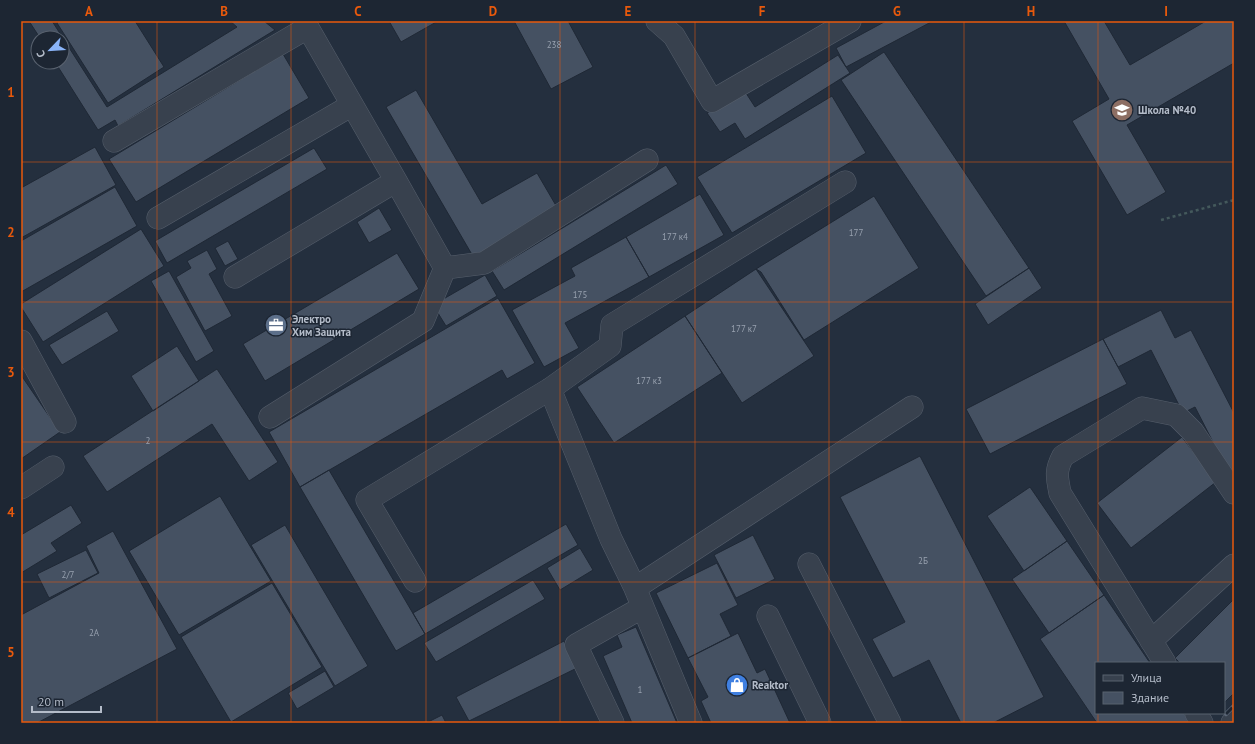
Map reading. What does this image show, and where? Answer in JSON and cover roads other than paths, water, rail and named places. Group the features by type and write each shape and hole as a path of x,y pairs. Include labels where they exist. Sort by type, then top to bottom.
{"street":[{"path":"656,21 674,36 712,101 850,21"},
{"path":"114,141 305,24 445,268"},
{"path":"158,218 352,105"},
{"path":"445,268 484,263 647,160"},
{"path":"236,276 396,181"},
{"path":"415,581 367,500 550,389 610,346 612,325 845,182"},
{"path":"270,417 422,321 445,268"},
{"path":"21,341 65,422"},
{"path":"550,389 611,539 639,598 691,723"},
{"path":"613,723 576,645 639,598 912,407"},
{"path":"1164,662 1060,493 1056,476 1058,465 1063,456 1142,408 1176,415 1193,432 1234,493"},
{"path":"21,488 53,467"},
{"path":"809,564 890,723"},
{"path":"1151,641 1234,565"},
{"path":"768,616 820,723"},
{"path":"1197,714 1202,723"}],"railway":[{"path":"1226,714 1234,706"}],"place":[{"name":"Школа №40","path":"1122,110"},
{"name":"Электро Хим Защита","path":"276,325"},
{"name":"Reaktor","path":"737,685"}]}
